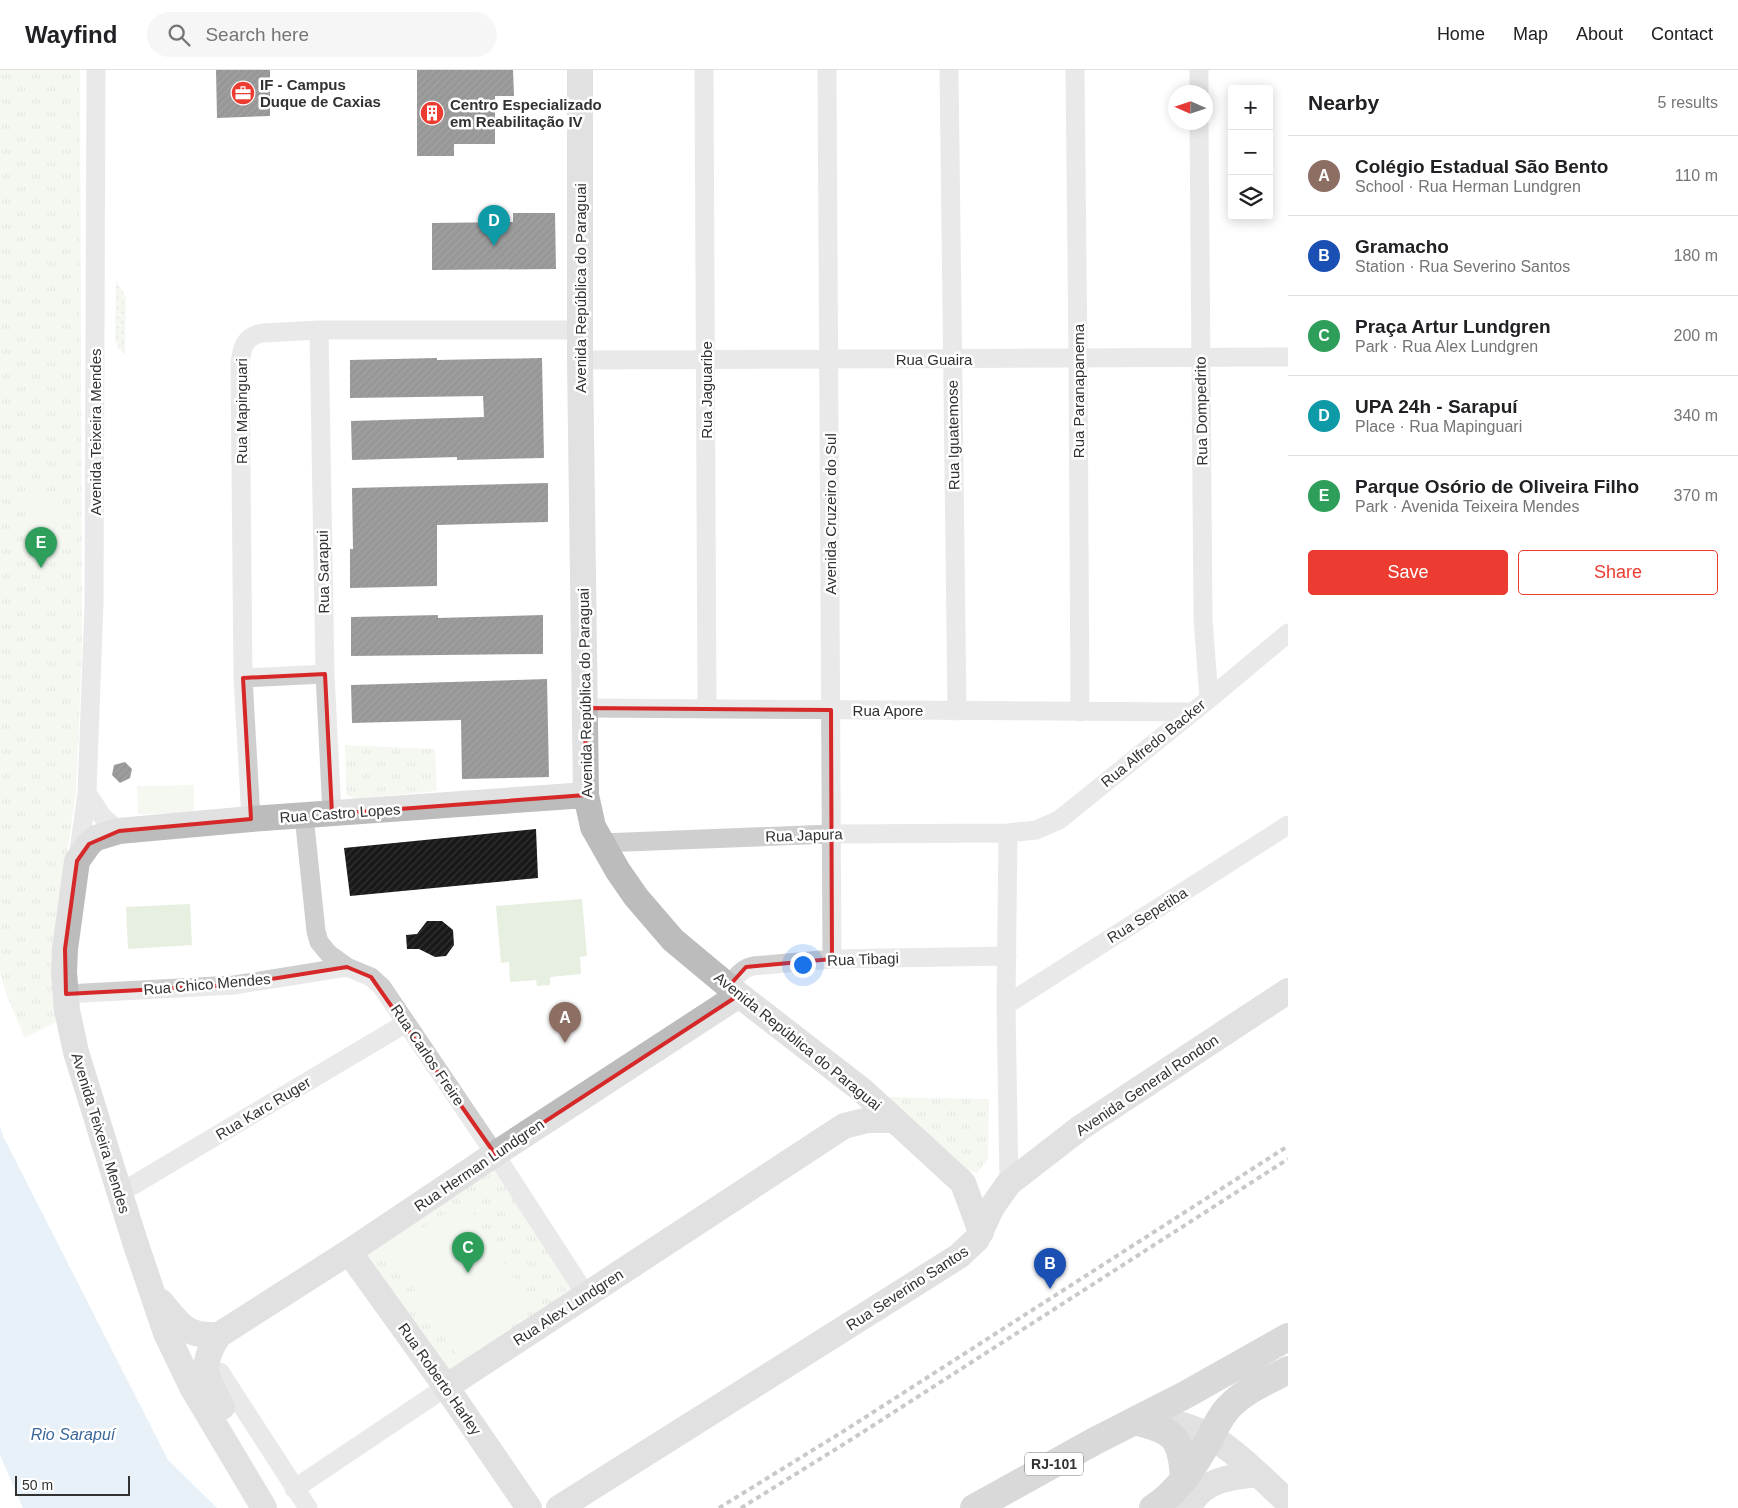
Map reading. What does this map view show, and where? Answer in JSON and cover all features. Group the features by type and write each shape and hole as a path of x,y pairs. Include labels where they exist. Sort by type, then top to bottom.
{"main road":[{"name":"Avenida República do Paraguai","path":"580,70 580,360 586,795 593,827 601,843 636,897 673,940 734,991 858,1088 963,1183 981,1232"},
{"name":"Rua Castro Lopes","path":"108,835 250,819 586,795"},
{"name":"Avenida Teixeira Mendes","path":"108,835 89,844 78,861 65,949 67,1010 76,1052 120,1193 151,1290 174,1352 192,1387 217,1414"},
{"name":"Rua Herman Lundgren","path":"219,1335 349,1252 734,991"},
{"name":"Avenida General Rondon","path":"1009,1183 1080,1128 1288,991"},
{"path":"844,1126 854,1108 858,1088"},
{"name":"Rua Alex Lundgren","path":"446,1387 844,1126 868,1120 894,1120"},
{"path":"963,1183 993,1186 1009,1183"},
{"name":"Rua Severino Santos","path":"560,1508 959,1256 972,1245 981,1232 992,1207 1009,1183"},
{"name":"Rua Roberto Harley","path":"349,1252 446,1387 529,1508"},
{"path":"151,1290 184,1329 208,1335 219,1335"},
{"path":"219,1335 213,1344 207,1360 206,1374 214,1394 217,1414 264,1508"},
{"name":"RJ-101","path":"974,1508 1137,1419 1187,1394 1288,1337"},
{"path":"1153,1508 1172,1493 1184,1480 1221,1417 1236,1400 1251,1389 1288,1370"},
{"path":"217,1414 287,1498"},
{"path":"1137,1419 1177,1423 1210,1437 1229,1449 1288,1502"},
{"path":"1137,1419 1171,1433 1176,1439 1180,1450 1184,1480"},
{"path":"1188,1508 1200,1491 1214,1482 1224,1478 1257,1474"}],"street":[{"name":"Avenida Teixeira Mendes","path":"78,861 87,793 94,594 96,70"},
{"name":"Rua Jaguaribe","path":"704,70 707,709"},
{"name":"Avenida Cruzeiro do Sul","path":"827,70 832,959"},
{"name":"Rua Iguatemose","path":"949,70 957,711"},
{"name":"Rua Paranapanema","path":"1075,70 1080,712"},
{"path":"1199,70 1199,85"},
{"name":"Rua Dompedrito","path":"1199,130 1203,619 1209,699"},
{"name":"Rua Mapinguari","path":"250,819 243,678 240,363 242,347 248,339 256,334 319,330 580,330"},
{"name":"Rua Sarapui","path":"319,330 325,674 332,814"},
{"name":"Rua Guaira","path":"580,360 1288,357"},
{"name":"Rua Alfredo Backer","path":"1008,833 1036,830 1059,820 1288,633"},
{"path":"243,678 325,674"},
{"name":"Rua Apore","path":"585,708 1191,712"},
{"path":"87,793 102,816 108,835"},
{"name":"Rua Carlos Freire","path":"304,816 316,931 319,942 329,954 347,967 372,977 382,987 495,1154 586,1295"},
{"name":"Rua Sepetiba","path":"1006,1005 1288,825"},
{"path":"1008,833 1006,1005 1009,1183"},
{"name":"Rua Japura","path":"601,843 831,834 1008,833"},
{"name":"Rua Tibagi","path":"734,991 746,967 832,959 1007,956"},
{"name":"Rua Chico Mendes","path":"66,994 234,985 347,967"},
{"name":"Rua Karc Ruger","path":"120,1193 406,1023"},
{"path":"220,1372 287,1498 308,1508"},
{"name":"Rua Alex Lundgren","path":"287,1498 446,1387"}],"highlighted area":[{"path":"325,674 332,814 586,795 585,708 831,710 832,959 746,967 729,986 739,995 495,1154 371,977 347,967 234,985 66,994 65,949 77,861 89,844 119,831 251,819 243,678"}],"green space":[{"path":"0,70 80,70 82,650 76,793 51,962 56,1022 25,1038 0,974"},
{"path":"116,281 126,297 125,354 118,348 115,339"},
{"path":"28,492 63,493 62,559 28,558"},
{"path":"345,745 435,749 437,791 355,799 346,794"},
{"path":"194,785 194,813 138,814 137,786"},
{"path":"582,899 587,956 580,957 581,974 550,977 550,985 537,986 536,980 510,982 509,962 501,963 496,906"},
{"path":"190,904 192,945 128,949 126,907"},
{"path":"885,1097 989,1099 988,1159 977,1173 964,1169"},
{"path":"492,1168 577,1292 448,1379 359,1254"},
{"path":"466,1201 533,1310 459,1358 388,1249"}],"water":[{"name":"Rio Sarapuí","path":"0,1126 3,1136 168,1460 217,1508 23,1508 0,1455"}],"building":[{"name":"IF - Campus Duque de Caxias","path":"216,70 270,70 270,116 217,118"},
{"name":"Centro Especializado em Reabilitação IV","path":"417,70 513,70 514,96 495,96 495,144 454,144 454,156 417,156"},
{"path":"513,213 555,213 556,269 432,270 432,223 513,222"},
{"path":"437,358 437,360 542,358 544,458 457,460 457,457 352,460 351,421 484,417 483,396 350,398 350,360"},
{"path":"548,483 548,522 437,525 437,586 350,588 350,549 353,549 352,488"},
{"path":"438,615 438,618 543,615 543,654 351,656 351,617"},
{"path":"547,679 549,777 462,779 461,720 352,723 351,685"},
{"path":"125,762 132,769 130,778 120,783 112,775 114,765"},
{"path":"536,829 538,878 350,896 344,848"},
{"path":"427,921 442,921 453,930 454,945 446,956 435,957 419,949 407,949 406,935 417,934"}],"railway":[{"path":"719,1508 847,1429 1288,1146"},
{"path":"741,1508 852,1439 1288,1159"}],"place":[{"name":"IF - Campus Duque de Caxias","path":"243,93"},
{"name":"Centro Especializado em Reabilitação IV","path":"432,113"},
{"name":"UPA 24h - Sarapuí","path":"494,246"},
{"name":"Parque Osório de Oliveira Filho","path":"41,568"},
{"name":"Colégio Estadual São Bento","path":"565,1043"},
{"name":"Praça Artur Lundgren","path":"468,1273"},
{"name":"Gramacho","path":"1050,1289"}]}
